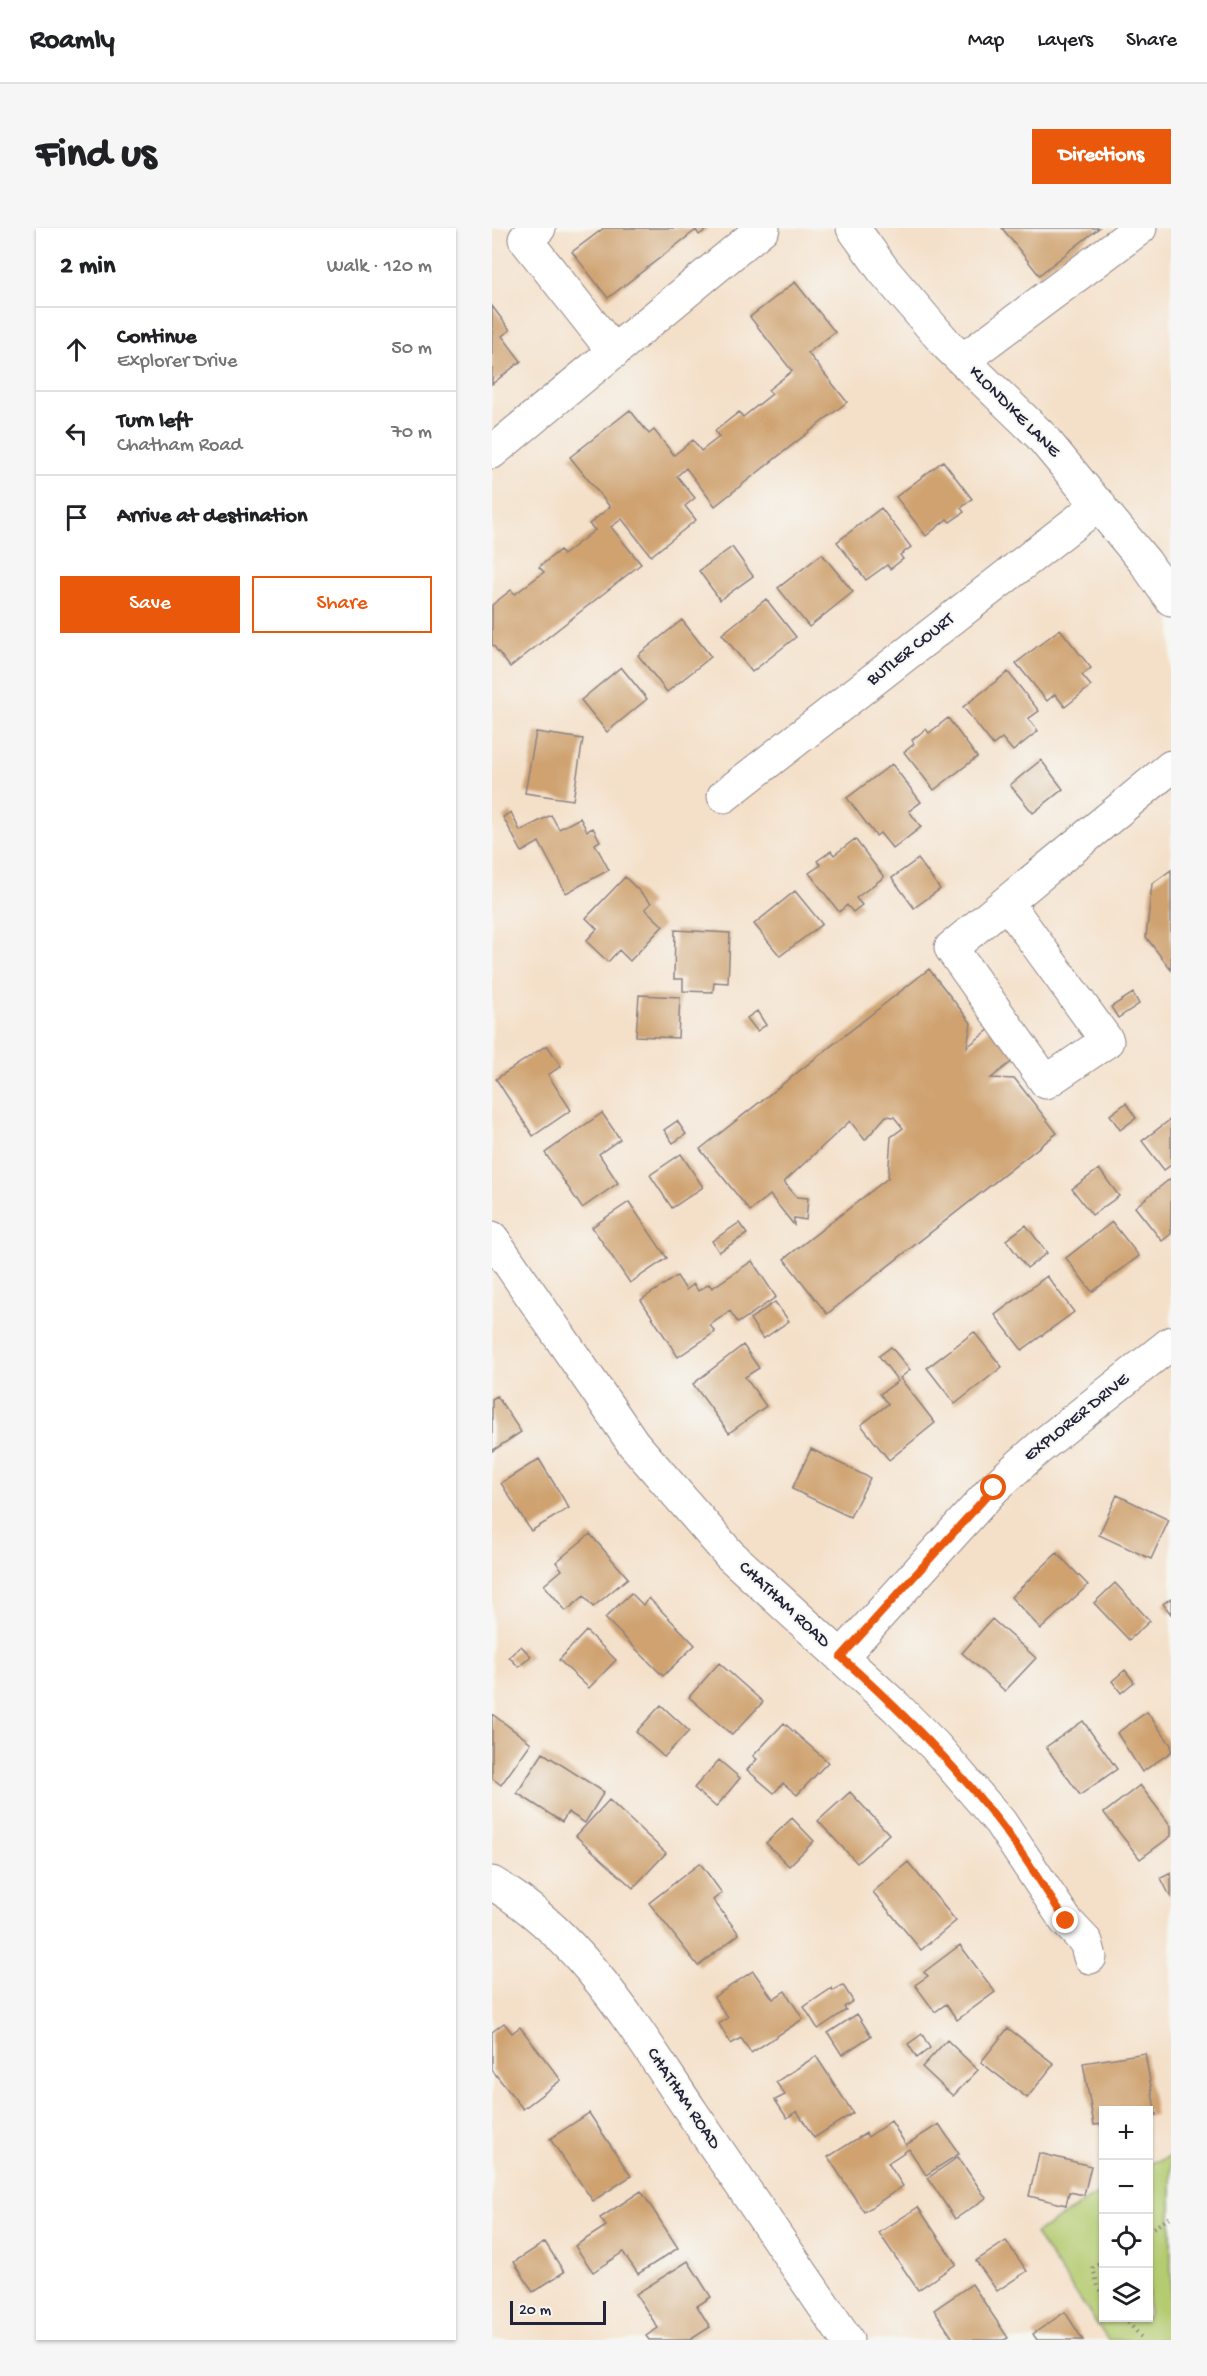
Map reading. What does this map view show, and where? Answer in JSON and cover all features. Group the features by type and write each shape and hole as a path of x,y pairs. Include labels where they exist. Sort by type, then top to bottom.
{"street":[{"path":"492,452 763,228"},
{"name":"KLONDIKE LANE","path":"854,228 884,271 963,360 1041,436 1099,504 1171,598"},
{"path":"963,360 1140,228"},
{"path":"527,232 614,352"},
{"name":"BUTLER COURT","path":"724,796 1099,504"},
{"path":"1007,903 1107,1041 1046,1082 951,948 1171,766"},
{"name":"CHATHAM ROAD","path":"492,1238 633,1443 729,1554 896,1707 935,1746 1000,1822 1066,1921 1086,1942 1090,1957"},
{"name":"EXPLORER DRIVE","path":"841,1657 994,1488 1040,1447 1167,1356"},
{"name":"CHATHAM ROAD","path":"492,1883 556,1931 579,1954 628,2018 847,2340"}],"path":[{"path":"1153,2228 1171,2217"},
{"path":"1099,2264 1093,2268 1099,2288"},
{"path":"1128,2322 1144,2340"}],"green space":[{"path":"1171,2156 1171,2340 1108,2340 1035,2234 1099,2193 1099,2322 1153,2322 1153,2163"}],"building":[{"path":"604,228 709,228 699,235 696,230 608,298 572,252"},
{"path":"1002,228 1099,228 1039,275"},
{"path":"795,282 835,332 808,353 847,402 715,506 686,468 677,476 695,498 685,506 696,520 651,556 622,519 611,527 641,564 510,667 492,644 492,605 511,590 515,594 544,572 539,567 560,550 563,555 595,530 589,524 610,507 570,457 630,410 649,434 654,430 674,455 693,440 701,451 719,437 715,431 739,412 743,417 772,394 768,390 792,371 750,317"},
{"path":"492,306 510,330 502,336 521,361 492,384"},
{"path":"943,461 972,499 961,508 964,512 950,522 947,519 926,536 896,497"},
{"path":"881,508 911,547 900,555 903,559 890,569 887,565 866,580 837,542"},
{"path":"732,547 753,576 720,600 699,571"},
{"path":"822,554 853,592 809,627 778,588"},
{"path":"766,599 796,637 752,672 722,634"},
{"path":"682,620 711,657 667,692 638,655"},
{"path":"1060,629 1091,668 1082,675 1091,686 1065,707 1055,694 1047,701 1016,663"},
{"path":"621,667 647,699 607,732 581,700"},
{"path":"1008,672 1039,711 1028,719 1038,731 1013,751 1002,738 993,745 963,707"},
{"path":"948,718 977,757 934,790 904,752 914,744 912,740 926,729 929,733"},
{"path":"536,732 583,739 573,800 525,793"},
{"path":"1041,760 1063,789 1033,813 1010,785"},
{"path":"892,764 921,802 909,811 921,827 893,849 880,833 876,836 847,798"},
{"path":"511,812 520,831 551,815 559,829 580,818 587,831 593,828 600,841 595,844 609,870 566,893 539,842 522,852 503,817"},
{"path":"855,839 884,877 856,898 862,905 853,912 847,905 839,912 809,873 821,865 817,861 831,851 834,855"},
{"path":"918,859 940,889 914,908 892,878"},
{"path":"1171,870 1171,970 1146,937 1152,884"},
{"path":"625,877 651,903 645,909 663,926 630,961 619,950 608,962 586,941 597,929 586,918"},
{"path":"795,891 822,924 780,956 754,924"},
{"path":"675,930 730,933 728,983 714,982 713,992 683,991 683,979 674,979"},
{"path":"929,969 971,1023 967,1047 995,1025 1019,1056 991,1078 1015,1079 1057,1133 827,1314 784,1259 888,1178 891,1137 903,1128 894,1117 886,1116 865,1140 850,1121 784,1182 797,1197 808,1198 806,1220 794,1218 794,1225 770,1195 750,1211 700,1149"},
{"path":"1133,993 1139,1004 1118,1018 1111,1007"},
{"path":"639,995 680,997 678,1038 636,1036"},
{"path":"757,1011 766,1025 757,1031 747,1018"},
{"path":"547,1045 561,1066 548,1075 571,1110 533,1136 496,1079"},
{"path":"1126,1103 1136,1118 1120,1130 1110,1115"},
{"path":"602,1113 620,1139 599,1154 618,1183 582,1208 545,1153"},
{"path":"1171,1119 1171,1165 1164,1170 1142,1141"},
{"path":"677,1121 686,1134 673,1143 664,1130"},
{"path":"681,1154 703,1187 672,1208 650,1175"},
{"path":"1099,1169 1119,1196 1092,1215 1072,1189"},
{"path":"1171,1178 1171,1234 1162,1241 1135,1207"},
{"path":"629,1202 667,1258 630,1283 592,1227"},
{"path":"1112,1222 1139,1256 1092,1292 1066,1258"},
{"path":"739,1223 747,1234 719,1252 712,1241"},
{"path":"1026,1225 1047,1253 1027,1268 1006,1240"},
{"path":"752,1261 776,1297 738,1323 730,1311 710,1325 715,1332 678,1357 641,1300 677,1276 686,1290 694,1284 698,1291 709,1284 712,1288"},
{"path":"1047,1276 1074,1312 1022,1350 995,1315"},
{"path":"775,1302 789,1321 763,1339 750,1319"},
{"path":"974,1332 1002,1367 955,1404 927,1368"},
{"path":"743,1345 759,1368 745,1377 766,1406 729,1433 693,1384"},
{"path":"891,1347 910,1370 900,1378 935,1423 889,1460 861,1425 888,1404 880,1394 898,1381 879,1356"},
{"path":"497,1396 521,1432 492,1451 492,1399"},
{"path":"811,1449 870,1478 850,1517 792,1489"},
{"path":"539,1459 569,1508 531,1531 501,1483"},
{"path":"1117,1495 1169,1520 1151,1559 1099,1535"},
{"path":"590,1534 628,1578 593,1607 584,1596 566,1611 544,1585 562,1570 556,1562"},
{"path":"1057,1553 1088,1585 1041,1629 1011,1597"},
{"path":"1115,1583 1150,1621 1129,1640 1094,1603"},
{"path":"631,1593 643,1605 649,1598 695,1645 663,1676 605,1618"},
{"path":"1171,1598 1171,1614 1163,1604"},
{"path":"992,1619 1036,1658 1005,1691 962,1653"},
{"path":"586,1631 616,1660 589,1688 559,1660"},
{"path":"521,1646 531,1656 519,1667 509,1657"},
{"path":"719,1663 763,1702 732,1735 689,1697"},
{"path":"1125,1670 1134,1682 1121,1693 1112,1681"},
{"path":"661,1705 689,1731 664,1757 636,1732"},
{"path":"1147,1712 1171,1745 1171,1752 1142,1772 1117,1733"},
{"path":"492,1714 531,1743 501,1785 492,1778"},
{"path":"1083,1721 1117,1769 1080,1795 1046,1747"},
{"path":"784,1723 828,1762 797,1795 783,1783 774,1793 747,1770 757,1759 753,1756"},
{"path":"543,1753 604,1792 585,1823 568,1812 562,1822 517,1793"},
{"path":"719,1760 740,1778 716,1807 694,1788"},
{"path":"1140,1785 1171,1826 1171,1836 1140,1859 1104,1813"},
{"path":"850,1792 889,1834 857,1863 818,1821"},
{"path":"609,1800 666,1853 633,1888 576,1836"},
{"path":"792,1818 814,1841 789,1866 766,1843"},
{"path":"908,1862 956,1921 921,1950 873,1892"},
{"path":"700,1863 722,1893 713,1900 739,1934 698,1966 649,1903"},
{"path":"1171,1873 1171,1898 1161,1878"},
{"path":"960,1945 995,1992 957,2020 946,2004 935,2012 915,1985 928,1976 924,1972"},
{"path":"753,1971 773,1999 785,1991 803,2019 751,2053 741,2038 731,2044 719,2024 728,2018 714,1997"},
{"path":"843,1985 853,2001 844,2007 846,2010 818,2029 804,2007 832,1988 833,1991"},
{"path":"857,2014 871,2036 842,2055 828,2033"},
{"path":"504,2023 512,2033 520,2027 561,2080 523,2109 492,2070 492,2032"},
{"path":"1008,2028 1054,2064 1027,2098 981,2062"},
{"path":"922,2034 930,2048 917,2058 908,2044"},
{"path":"947,2040 978,2070 953,2096 922,2067"},
{"path":"1145,2053 1156,2115 1153,2115 1153,2106 1099,2106 1099,2124 1094,2125 1083,2063"},
{"path":"816,2056 853,2113 814,2138 797,2111 787,2118 775,2100 785,2095 776,2082"},
{"path":"589,2113 631,2176 593,2201 550,2139"},
{"path":"891,2121 906,2145 939,2124 959,2154 926,2175 909,2149 888,2163 903,2186 864,2212 828,2157 866,2133 868,2137"},
{"path":"1039,2153 1091,2166 1084,2195 1069,2192 1066,2205 1029,2196"},
{"path":"958,2157 986,2198 955,2219 928,2178"},
{"path":"641,2191 678,2248 638,2274 623,2252 593,2272 575,2246 606,2226 600,2218"},
{"path":"918,2207 956,2264 918,2290 879,2233"},
{"path":"1006,2241 1027,2271 997,2291 976,2261"},
{"path":"545,2242 564,2272 533,2292 514,2262"},
{"path":"688,2261 711,2297 697,2306 710,2327 690,2340 649,2340 646,2336 658,2328 636,2294"},
{"path":"972,2284 1008,2338 1004,2340 954,2340 934,2310"},
{"path":"1065,2312 1083,2340 1037,2340 1033,2334"}],"route":[{"path":"994,1488 841,1657 935,1746 1000,1822 1066,1921"}]}
